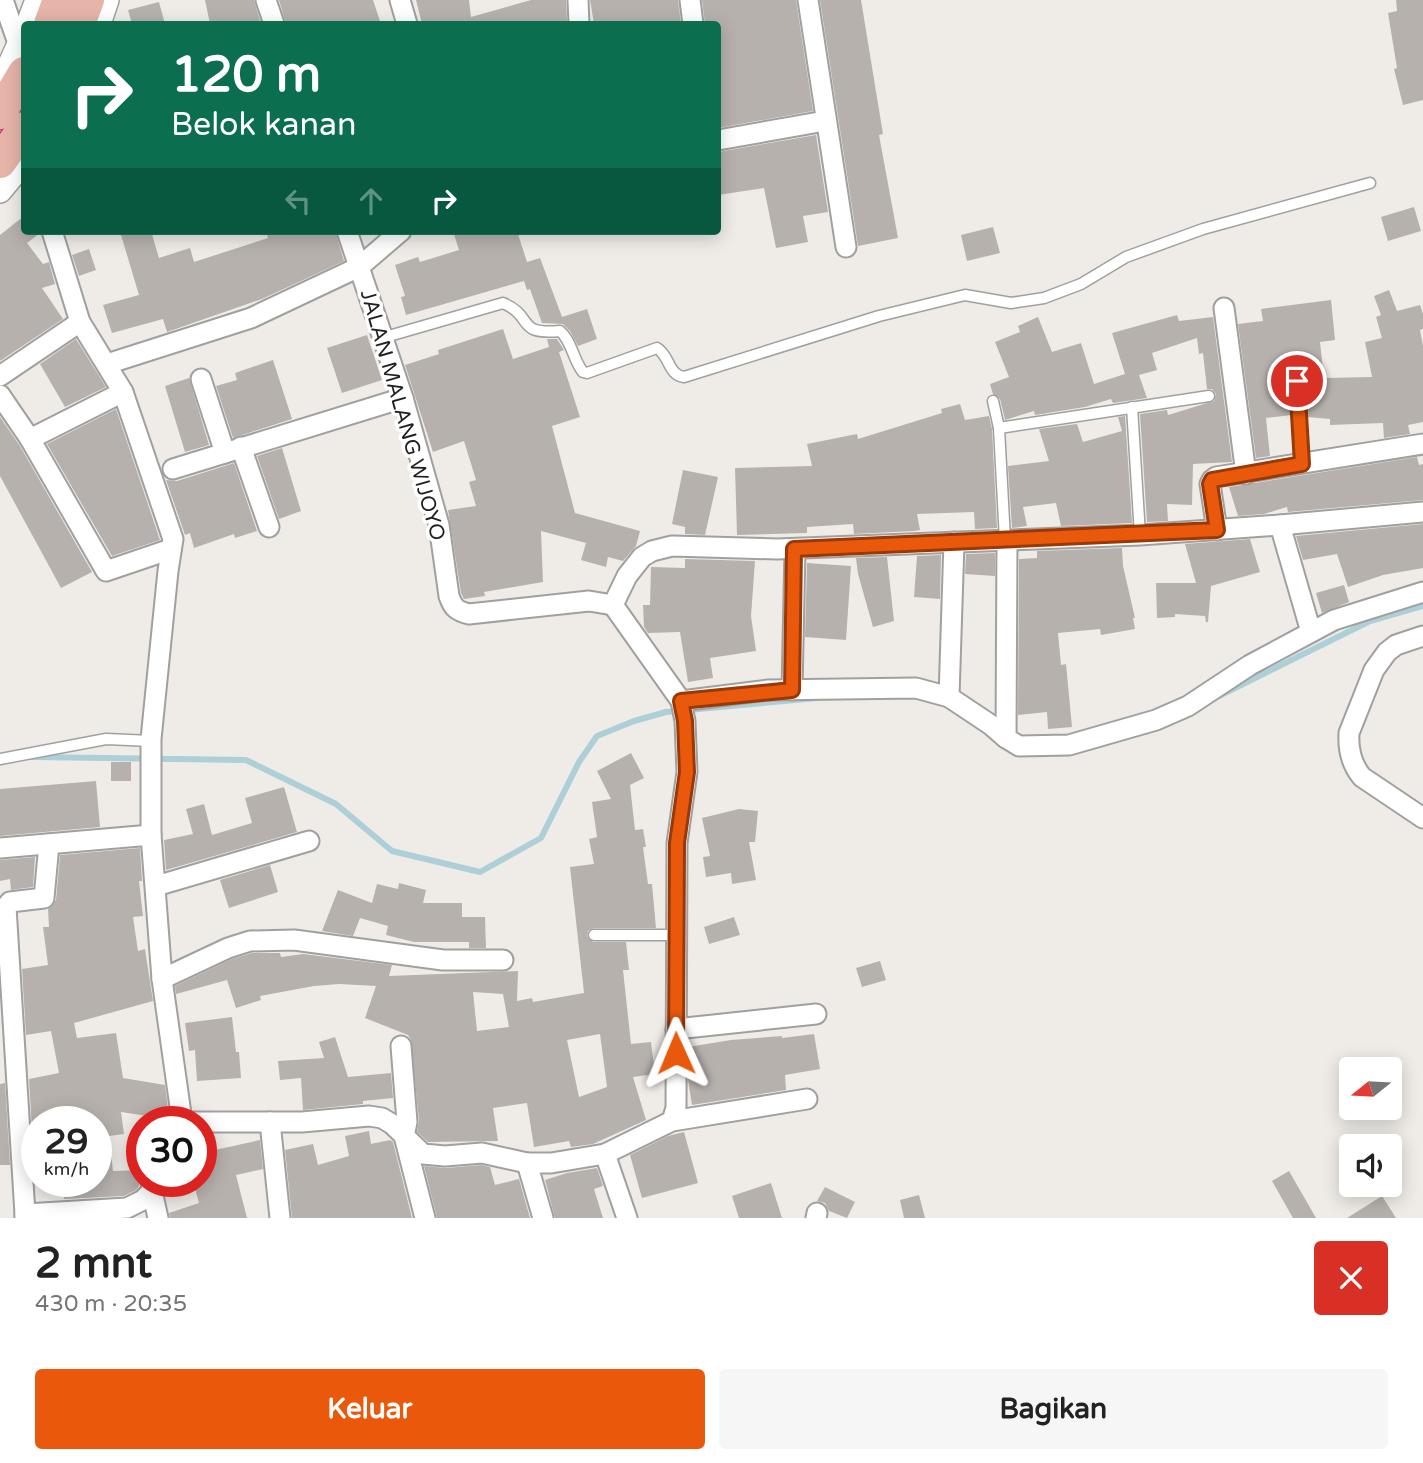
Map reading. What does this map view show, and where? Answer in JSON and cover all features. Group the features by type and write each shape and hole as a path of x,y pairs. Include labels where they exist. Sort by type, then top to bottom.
{"highway":[{"path":"51,21 59,0"},
{"path":"80,21 88,0"},
{"path":"0,113 21,56"},
{"path":"0,162 21,132"}],"street":[{"path":"29,21 37,0"},
{"path":"100,21 107,0"},
{"path":"266,0 273,21"},
{"path":"400,0 406,21"},
{"path":"578,0 579,21"},
{"path":"690,0 693,21"},
{"path":"808,0 846,247"},
{"path":"2,1 21,46"},
{"path":"0,86 21,54"},
{"path":"721,139 825,121"},
{"path":"0,191 21,166"},
{"path":"53,235 80,322 123,392 173,539 152,744 151,835 162,979 179,1106"},
{"name":"JALAN MALANG WIJOYO","path":"348,235 403,398 439,525 449,596 457,611 482,614 589,601 613,605"},
{"path":"107,364 251,318 359,267 396,235"},
{"path":"1224,308 1246,474"},
{"path":"0,376 80,322"},
{"path":"201,379 269,527"},
{"path":"30,439 123,392"},
{"path":"0,395 30,439 106,571 170,558"},
{"path":"173,469 403,398"},
{"path":"1217,530 1210,484 1212,480 1423,444"},
{"path":"672,1121 676,1108 677,843 687,772 683,710 613,605 627,576 642,557 652,551 672,546 794,549 1140,535 1280,526 1423,512"},
{"path":"1280,526 1311,632"},
{"path":"1006,540 1006,738"},
{"path":"949,697 954,542"},
{"path":"792,690 794,549"},
{"path":"683,710 792,690 916,688 949,697 1019,746 1069,745 1156,720 1188,706 1250,665 1334,620 1423,592"},
{"path":"1423,636 1396,645 1374,670 1349,733 1349,744 1357,771 1362,777 1423,818"},
{"path":"0,848 151,835"},
{"path":"156,886 309,841"},
{"path":"49,844 44,898 10,902 6,907 25,1216 127,1209 140,1197"},
{"path":"162,979 228,948 250,942 294,940 443,960 503,960"},
{"path":"676,1029 816,1014"},
{"path":"401,1046 407,1122 404,1136 425,1218"},
{"path":"217,1121 302,1122 369,1116 382,1118 392,1124 423,1154 445,1156 482,1153 527,1163 551,1163 605,1154 672,1121 807,1099"},
{"path":"270,1122 279,1218"},
{"path":"605,1154 627,1218"},
{"path":"527,1163 543,1218"},
{"path":"153,1197 158,1218"}],"lane":[{"path":"381,338 503,303 517,309 528,328 534,331 560,331 583,372 587,373 657,348 672,372 684,377 879,316 965,295 1011,303 1044,298 1081,284 1126,257 1203,229 1370,183"},
{"path":"1297,381 1302,464"},
{"path":"999,428 1209,396"},
{"path":"993,401 999,428 1006,540"},
{"path":"1132,407 1140,535"},
{"path":"0,759 106,739 152,744"},
{"path":"594,936 675,935"}],"building":[{"path":"205,0 254,0 260,21 209,21"},
{"path":"279,0 373,0 380,21 285,21"},
{"path":"416,0 469,0 471,17 531,0 566,0 567,21 421,21"},
{"path":"590,0 678,0 681,21 594,21"},
{"path":"702,0 796,0 813,111 721,127 721,21 705,21"},
{"path":"820,0 861,0 883,134 879,135 898,238 858,246"},
{"path":"1396,0 1423,0 1423,100 1403,105 1394,69 1397,68 1388,13 1397,11"},
{"path":"159,2 164,21 131,21 128,10"},
{"path":"816,135 828,212 803,216 808,242 776,248 764,188 721,195 721,151"},
{"path":"1414,207 1421,231 1388,241 1381,217"},
{"path":"21,218 21,235 37,235 27,243 43,264 49,262 55,284 42,288 63,319 0,361 0,235"},
{"path":"993,227 1000,253 967,261 961,235"},
{"path":"121,235 152,235 159,258 190,248 194,262 268,238 267,235 336,235 344,261 262,299 167,332 163,319 112,333 103,305 139,295"},
{"path":"454,235 518,235 527,262 540,258 562,317 587,309 597,339 578,346 563,324 542,323 530,289 527,290 524,281 406,315 401,297 405,296 395,265 418,257 420,262 459,250"},
{"path":"89,249 96,270 79,276 72,255"},
{"path":"1389,290 1397,311 1420,305 1423,314 1423,329 1420,330 1423,346 1423,422 1408,425 1410,434 1384,438 1383,423 1330,425 1330,419 1307,417 1304,380 1301,375 1296,374 1290,381 1292,415 1266,418 1270,456 1256,458 1238,324 1263,321 1261,309 1331,300 1335,340 1320,342 1324,378 1372,377 1365,342 1382,338 1376,317 1381,315 1374,296"},
{"path":"1177,315 1179,321 1213,317 1232,462 1193,464 1192,505 1167,504 1168,521 1147,522 1140,414 1167,410 1168,415 1214,401 1216,394 1212,389 1207,389 1203,353 1199,354 1197,338 1152,353 1157,370 1139,375 1147,398 1113,403 1111,399 1085,407 1035,415 1034,411 1005,420 1000,399 993,394 990,384 1009,377 995,342 1020,332 1018,326 1038,317 1052,352 1081,343 1094,384 1125,374 1112,333"},
{"path":"503,329 513,359 549,347 547,339 557,339 564,350 559,352 580,417 552,426 575,513 640,531 636,546 623,561 608,557 606,567 581,560 586,543 541,531 543,582 484,592 485,596 464,599 448,510 476,506 469,482 476,480 464,441 433,452 405,365 439,354 438,350"},
{"path":"367,335 382,380 342,393 327,348"},
{"path":"76,339 106,387 65,407 40,364"},
{"path":"273,360 292,419 233,438 216,386 237,380 235,373"},
{"path":"189,378 209,445 185,452 165,386"},
{"path":"960,404 965,420 989,416 997,528 975,529 974,512 917,514 920,530 914,531 854,534 853,524 807,527 807,533 737,535 735,468 812,466 807,444 857,434 858,439 942,413 941,409"},
{"path":"116,409 160,540 112,556 47,444"},
{"path":"1125,416 1132,523 1061,526 1056,503 1023,507 1027,526 1012,528 1008,466 1049,461 1039,429 1077,424 1083,442 1122,431 1118,417"},
{"path":"0,417 20,446 92,572 61,588 0,476"},
{"path":"282,448 301,511 279,519 257,456"},
{"path":"1417,457 1419,465 1423,464 1423,500 1288,512 1287,507 1264,514 1238,516 1229,487"},
{"path":"234,463 257,531 235,538 234,534 194,548 190,533 185,535 166,480 177,481"},
{"path":"683,470 718,477 705,535 685,534 685,527 672,524"},
{"path":"1423,524 1423,568 1383,575 1348,587 1337,554 1303,560 1296,536"},
{"path":"1250,539 1260,572 1211,586 1208,622 1205,616 1175,614 1175,617 1157,618 1156,583 1196,583 1185,544"},
{"path":"1122,548 1135,629 1101,635 1100,629 1058,633 1061,665 1066,664 1072,727 1048,729 1047,712 1018,715 1019,559 1037,558 1037,551"},
{"path":"995,553 995,576 965,574 966,554"},
{"path":"941,555 940,599 914,597 917,556"},
{"path":"887,557 894,621 873,627 856,558"},
{"path":"685,559 755,561 751,616 756,651 710,658 713,678 688,682 680,632 648,633 644,627 643,605 650,605 651,567 685,568"},
{"path":"807,563 851,566 846,640 805,637"},
{"path":"1344,585 1349,602 1322,613 1316,593"},
{"path":"631,753 644,778 630,785 635,830 643,829 646,847 643,847 648,884 652,884 656,928 594,928 588,931 587,936 593,942 626,942 629,970 623,970 631,1044 651,1042 655,1074 633,1077 646,1120 593,1144 571,1147 569,1141 534,1147 527,1103 493,1108 498,1141 428,1142 417,1132 419,1121 411,1040 408,1035 365,1018 376,986 314,986 260,996 261,1000 236,1008 227,980 176,994 175,986 232,959 252,953 280,953 281,957 303,954 392,965 389,976 518,971 517,1001 532,998 533,1002 584,993 570,867 594,864 589,839 597,837 592,802 611,799 597,771","holes":["473,992 503,994 509,1027 477,1031","600,1034 607,1087 579,1097 567,1040"]},
{"path":"111,762 131,762 131,781 111,781"},
{"path":"96,781 100,827 0,836 0,789"},
{"path":"284,787 297,832 166,870 164,840 193,834 186,809 204,804 212,835 252,823 245,798"},
{"path":"739,809 758,811 755,842 749,842 756,880 732,884 731,873 706,877 703,857 710,856 702,818"},
{"path":"140,848 142,881 139,881 143,916 133,917 138,951 145,949 153,1001 74,1023 77,1038 116,1033 123,1078 165,1085 168,1106 126,1106 126,1113 121,1112 124,1134 112,1136 112,1106 31,1106 29,1079 59,1073 51,1031 26,1035 22,969 48,965 43,927 49,927 48,909 56,900 60,855"},
{"path":"35,857 33,887 11,890 10,879 0,881 0,860"},
{"path":"270,865 278,892 229,908 220,880"},
{"path":"399,883 426,890 423,903 462,903 462,917 485,917 486,948 469,948 469,942 414,942 386,935 388,926 360,918 353,936 322,931 338,890 372,903 377,884 398,889"},
{"path":"734,917 740,935 709,944 704,927"},
{"path":"880,961 886,980 862,987 856,968"},
{"path":"232,1017 241,1078 197,1081 195,1050 189,1051 185,1023"},
{"path":"814,1034 820,1069 785,1075 786,1090 692,1105 688,1080 688,1047 731,1040"},
{"path":"335,1037 348,1077 391,1073 393,1098 303,1110 301,1078 280,1080 278,1061 324,1058 319,1042"},
{"path":"5,1083 10,1165 0,1165 0,1084"},
{"path":"369,1131 371,1144 390,1140 393,1142 412,1218 292,1218 285,1150 313,1144 318,1165 349,1156 345,1136"},
{"path":"684,1132 698,1183 642,1198 630,1155 668,1136"},
{"path":"260,1140 263,1169 236,1175 247,1218 170,1218 169,1213 199,1203 197,1197 217,1197 217,1149"},
{"path":"112,1162 113,1171 126,1171 124,1196 112,1197"},
{"path":"481,1165 490,1167 495,1185 519,1179 530,1218 437,1218 424,1166 446,1168"},
{"path":"597,1168 603,1186 594,1189 603,1218 555,1218 545,1180"},
{"path":"1289,1171 1316,1218 1293,1218 1272,1181"},
{"path":"771,1183 782,1218 739,1218 732,1196"},
{"path":"825,1187 855,1202 847,1218 829,1211 825,1203 817,1201"},
{"path":"919,1195 925,1218 904,1218 900,1200"},
{"path":"64,1197 104,1197 64,1199"},
{"path":"1383,1197 1396,1218 1347,1218"}],"waterway":[{"path":"1219,696 1370,621 1423,606"},
{"path":"32,757 246,760 336,804 392,851 480,872 541,838 579,762 597,736 666,712 817,698"}],"route":[{"path":"676,1053 677,843 687,772 685,721 681,701 768,690 792,690 794,549 1217,530 1210,484 1212,480 1216,477 1302,464 1297,381"}]}
